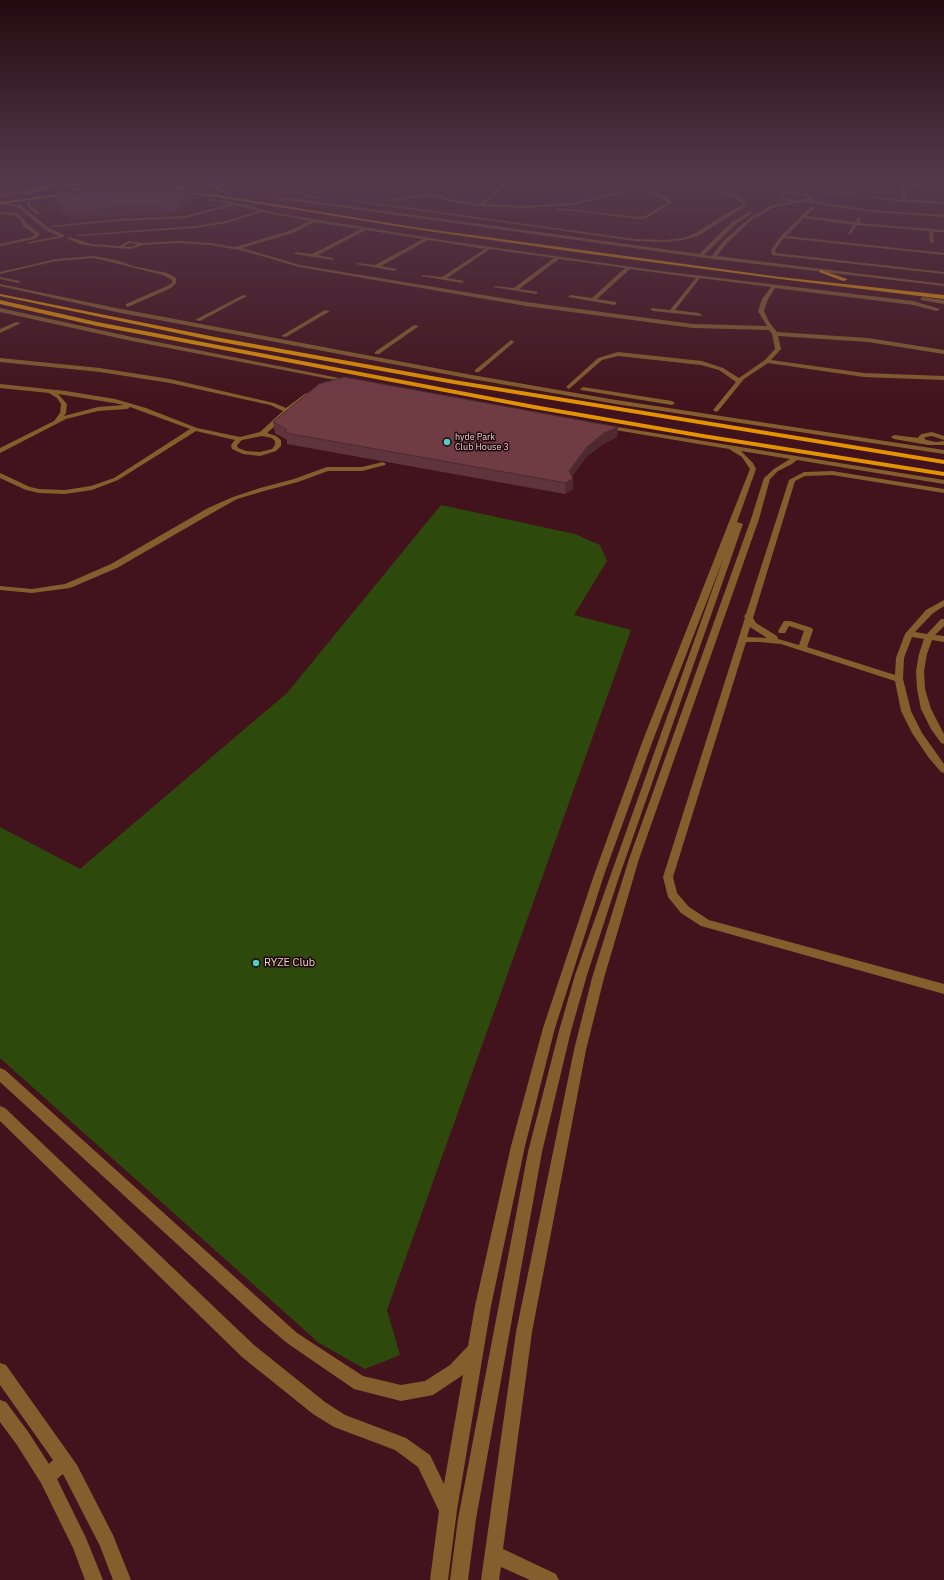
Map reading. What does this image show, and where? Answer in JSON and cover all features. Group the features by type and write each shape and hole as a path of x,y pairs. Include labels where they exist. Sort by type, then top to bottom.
{"main road":[{"path":"614,256 780,278 944,297"},
{"path":"657,256 765,270"},
{"path":"821,271 845,280"},
{"path":"823,277 853,281"},
{"path":"780,278 805,286"},
{"path":"0,295 286,352 454,382 651,416 944,462"},
{"path":"0,302 91,323 701,439 944,474"},
{"path":"64,324 91,323"},
{"path":"211,346 214,355"},
{"path":"251,354 262,350 262,347"},
{"path":"271,357 277,353 286,352"},
{"path":"527,415 534,407"},
{"path":"651,416 655,408"},
{"path":"911,476 944,474"}],"street":[{"path":"111,260 120,256"},
{"path":"256,256 267,258"},
{"path":"260,256 305,270 321,270 472,296 634,319 709,327 770,328"},
{"path":"313,256 331,258"},
{"path":"376,267 396,256"},
{"path":"443,279 478,256"},
{"path":"542,256 628,268 913,303 944,310"},
{"path":"585,256 805,286 944,302"},
{"path":"700,256 944,285"},
{"path":"790,256 944,273"},
{"path":"0,273 64,259 94,257 169,275 174,279 174,283 168,287 128,305"},
{"path":"515,290 557,258"},
{"path":"358,264 395,270"},
{"path":"593,300 628,268"},
{"path":"423,276 462,282"},
{"path":"672,311 699,277"},
{"path":"0,278 22,283"},
{"path":"0,285 116,310 344,354 655,408 944,452"},
{"path":"716,410 739,381 753,369 767,361 778,348 775,334 763,316 762,311 762,306 773,286"},
{"path":"495,287 536,293"},
{"path":"52,289 105,301"},
{"path":"198,320 245,296"},
{"path":"571,297 614,303"},
{"path":"120,304 198,320 455,367"},
{"path":"653,309 699,315"},
{"path":"0,310 214,355 361,383"},
{"path":"284,336 327,311"},
{"path":"0,331 18,323"},
{"path":"377,353 416,326"},
{"path":"775,334 868,340 944,352"},
{"path":"477,371 511,342"},
{"path":"569,387 600,359 618,354 702,363 724,371 739,381"},
{"path":"0,360 100,370 170,381 272,404 287,411"},
{"path":"767,361 851,374 944,378"},
{"path":"470,370 484,372"},
{"path":"329,386 338,379"},
{"path":"0,386 99,397 144,409 195,429 240,439 254,435 269,435 278,440 279,443 278,446 268,452 252,454 239,452 234,445 240,439"},
{"path":"561,386 677,404"},
{"path":"49,391 59,396 64,404 63,413 55,422"},
{"path":"262,434 307,394 316,391"},
{"path":"0,451 55,422 75,414 98,409 122,407 144,409"},
{"path":"708,409 723,411"},
{"path":"601,427 701,439 730,447 944,482"},
{"path":"0,475 28,488 39,491 65,492 92,488 116,479 195,429"},
{"path":"924,441 921,439 922,436 928,434 936,434 944,438"},
{"path":"886,436 924,441 932,444 944,443"},
{"path":"439,1580 448,1510 483,1306 518,1146 549,1028 566,972 599,875 648,740 753,472 753,467 749,461 730,447"},
{"path":"459,1580 467,1519 516,1244 535,1152 565,1031 581,975 613,880 758,473 757,466 743,449"},
{"path":"490,1580 525,1324 580,1050 598,978 634,859 692,700 755,519 767,478 776,470 790,463 796,457"},
{"path":"0,588 42,590 75,583 114,566 235,498 262,489 296,482 327,469 362,469 383,464"},
{"path":"944,491 832,473 813,473 797,477 790,484 668,876 672,894 685,910 705,923 944,989"},
{"path":"944,602 929,612 909,634 900,658 899,679 906,711 916,733 944,770"},
{"path":"929,612 943,623 929,637 923,654 920,670 921,689 926,708 936,729 944,741"},
{"path":"748,616 751,623 756,628 782,642"},
{"path":"782,631 787,623 810,630 802,648"},
{"path":"909,634 944,639"},
{"path":"741,640 759,639 782,642 899,679"},
{"path":"0,1074 271,1320 292,1338 360,1383 401,1393 427,1389 456,1371 476,1349"},
{"path":"0,1112 248,1351 271,1370 319,1408 335,1418 400,1444 424,1461 448,1510"},
{"path":"0,1371 65,1462 91,1507 107,1541 122,1580"},
{"path":"0,1408 23,1439 47,1477 80,1544 94,1580"},
{"path":"47,1477 65,1462"},
{"path":"493,1554 550,1580"}],"green space":[{"name":"RYZE Club","path":"441,505 575,534 600,545 607,561 574,615 631,630 387,1310 400,1355 365,1369 319,1343 0,1058 0,827 80,869 287,693"}],"building":[{"name":"hyde Park Club House 3","path":"344,377 618,427 604,433 587,447 569,471 573,478 566,483 286,433 286,429 273,422 319,384"}],"place":[{"name":"hyde Park Club House 3","path":"447,442"},
{"name":"RYZE Club","path":"256,963"}]}
